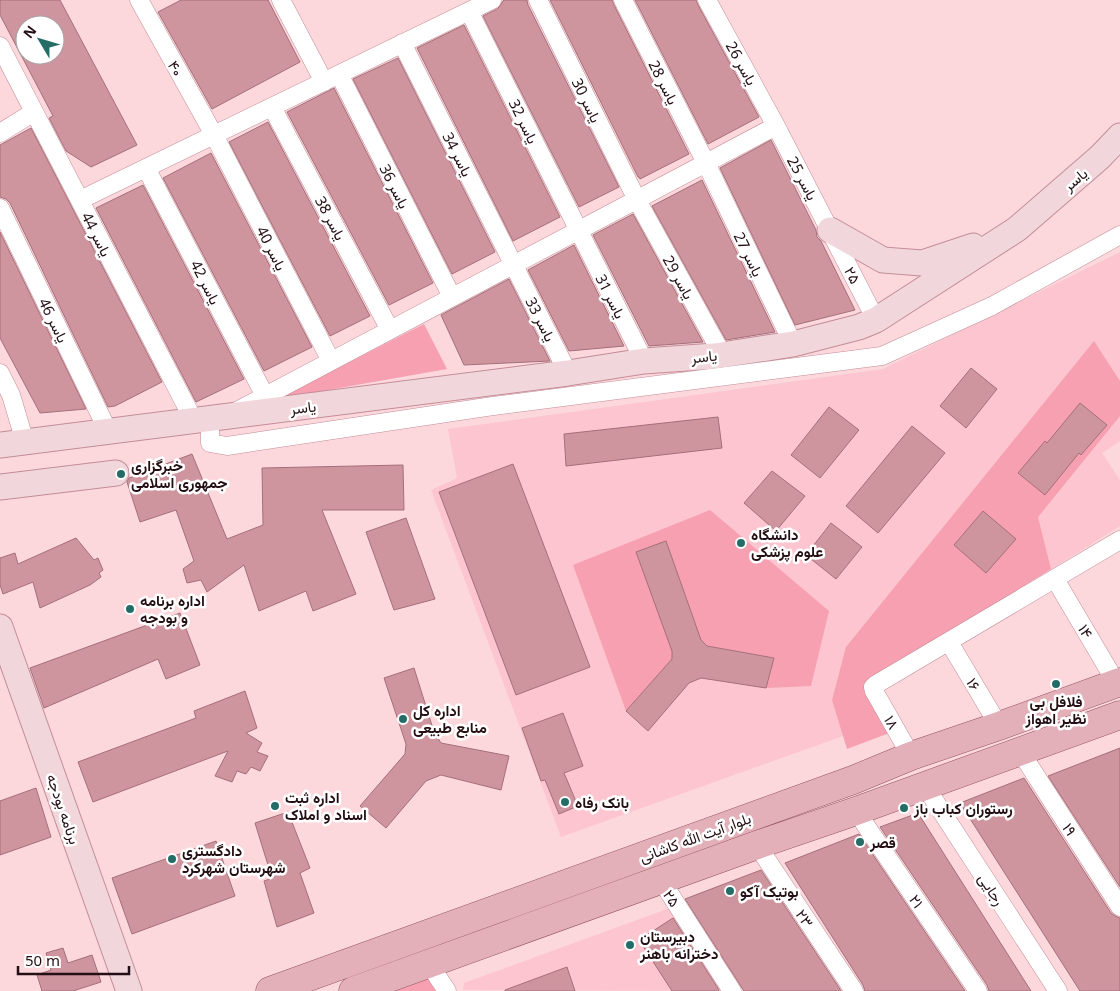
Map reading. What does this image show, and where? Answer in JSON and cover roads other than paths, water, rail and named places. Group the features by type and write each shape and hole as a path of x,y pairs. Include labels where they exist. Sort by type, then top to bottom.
{"main road":[{"name":"یاسر","path":"0,445 568,373 644,361 722,354 793,344 858,327 876,320 1017,229 1100,158 1120,136"},
{"path":"830,230 883,260 922,264 1017,229"},
{"path":"0,487 116,473"},
{"name":"برنامه بودجه","path":"0,627 129,991"},
{"name":"بلوار آیت الله کاشانی","path":"270,991 852,780 911,756 1118,683"},
{"name":"بلوار آیت الله کاشانی","path":"353,991 856,812 1120,715"}],"street":[{"name":"۴۰","path":"138,0 214,135"},
{"name":"یاسر 36","path":"281,0 331,78 452,297"},
{"path":"80,200 492,0"},
{"name":"یاسر 30","path":"538,0 636,200"},
{"name":"یاسر 28","path":"623,0 706,163"},
{"name":"یاسر 26","path":"707,0 776,126"},
{"name":"یاسر 32","path":"469,11 578,230"},
{"name":"یاسر 34","path":"402,44 513,265"},
{"name":"یاسر 44","path":"0,46 80,200 210,419"},
{"name":"یاسر 38","path":"272,107 390,330"},
{"path":"0,133 34,112"},
{"name":"یاسر","path":"210,419 265,396 776,126"},
{"name":"یاسر 25","path":"776,126 830,230"},
{"name":"یاسر 40","path":"214,135 331,361"},
{"name":"یاسر 27","path":"706,163 793,344"},
{"name":"یاسر 42","path":"146,168 265,396"},
{"name":"یاسر 29","path":"636,200 722,354"},
{"name":"یاسر 46","path":"0,208 108,432"},
{"name":"یاسر 31","path":"578,230 644,361"},
{"name":"۲۵","path":"830,230 876,320"},
{"path":"210,419 210,443 227,446 493,406 882,356 992,306 1120,235"},
{"name":"یاسر 33","path":"513,265 568,373"},
{"path":"0,373 11,395 24,442"},
{"path":"949,642 1120,540"},
{"name":"۱۴","path":"1055,579 1118,683"},
{"name":"۱۸","path":"911,756 873,688 875,685 949,642"},
{"name":"۱۶","path":"949,642 999,726"},
{"name":"۱۹","path":"1020,751 1120,907"},
{"name":"رجایی","path":"924,786 1058,991"},
{"name":"۲۱","path":"856,812 978,991"},
{"name":"۲۳","path":"757,846 854,991"},
{"name":"۲۵","path":"661,880 732,991"},
{"path":"429,964 447,991"}],"place":[{"name":"خبرگزاری جمهوری اسلامی","path":"121,474"},
{"name":"دانشگاه علوم پزشکی","path":"741,543"},
{"name":"اداره برنامه و بودجه","path":"130,609"},
{"name":"فلافل بی نظیر اهواز","path":"1056,684"},
{"name":"اداره کل منابع طبیعی","path":"403,719"},
{"name":"بانک رفاه","path":"565,802"},
{"name":"اداره ثبت اسناد و املاک","path":"275,806"},
{"name":"رستوران کباب باز","path":"904,808"},
{"name":"قصر","path":"860,842"},
{"name":"دادگستری شهرستان شهرکرد","path":"172,859"},
{"name":"بوتیک آکو","path":"730,891"},
{"name":"دبیرستان دخترانه باهنر","path":"630,945"}]}
